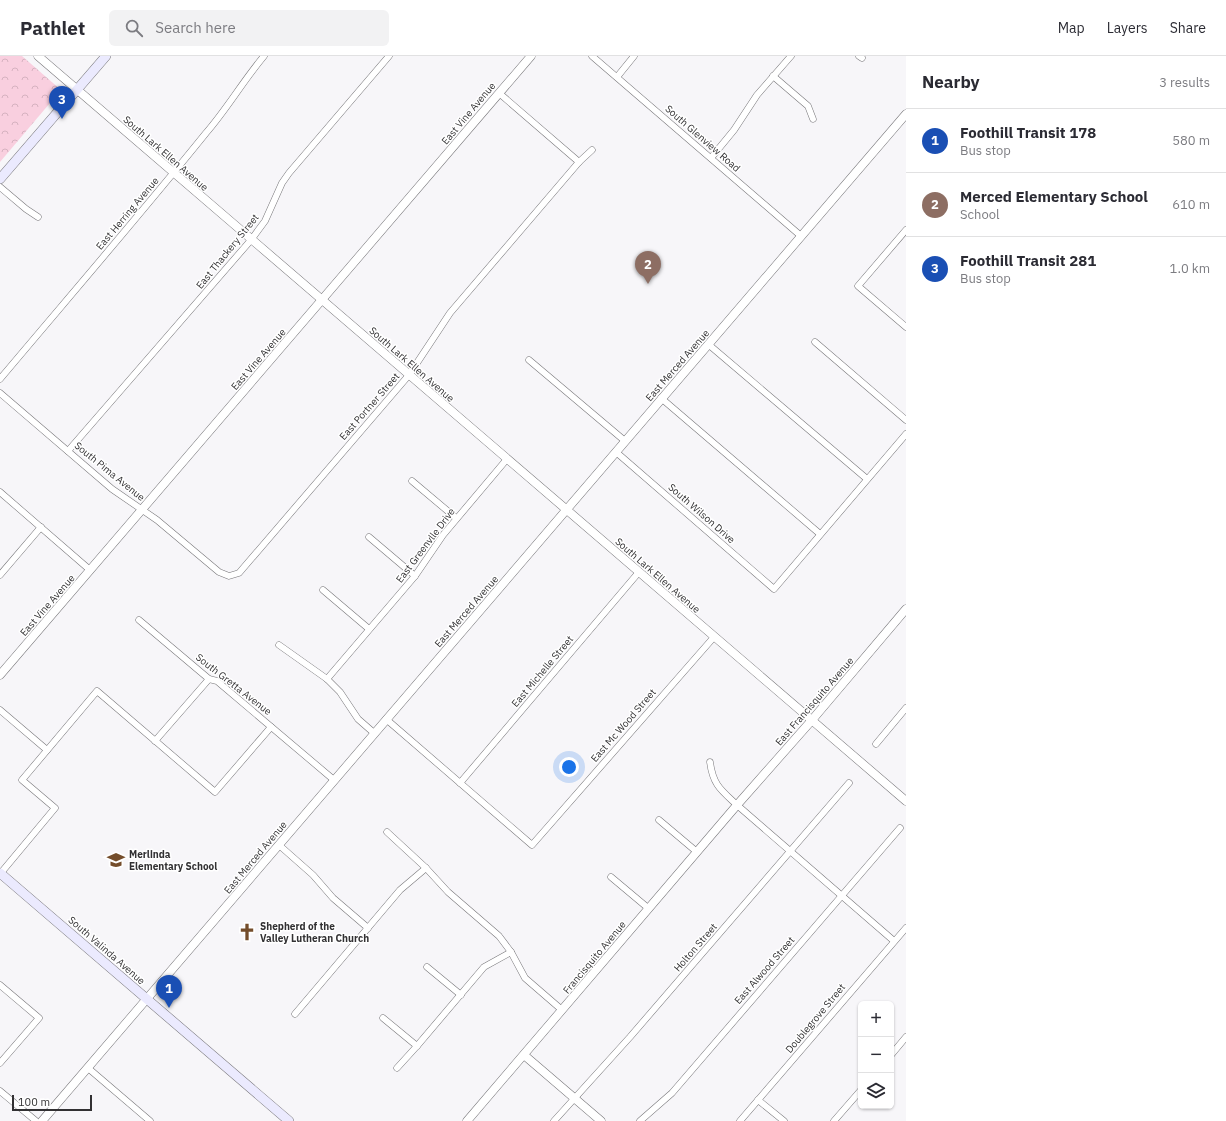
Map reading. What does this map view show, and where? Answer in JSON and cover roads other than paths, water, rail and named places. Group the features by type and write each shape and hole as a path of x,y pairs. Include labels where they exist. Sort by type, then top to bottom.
{"main road":[{"path":"0,179 106,56"},
{"name":"South Valinda Avenue","path":"0,874 289,1121"}],"street":[{"name":"South Lark Ellen Avenue","path":"38,56 906,801"},
{"name":"East Herring Avenue","path":"0,379 220,117 264,56"},
{"name":"East Thackery Street","path":"68,451 251,240 265,221 282,183 289,173 389,56"},
{"name":"East Vine Avenue","path":"0,675 531,56"},
{"name":"South Glenview Road","path":"592,56 801,236"},
{"path":"617,77 634,56"},
{"path":"711,158 734,130 757,95 790,56"},
{"path":"773,76 808,106 813,119"},
{"path":"499,93 579,162"},
{"name":"East Merced Avenue","path":"42,1121 906,114"},
{"name":"East Portner Street","path":"229,576 239,573 409,375 450,313 579,162 592,150"},
{"path":"0,187 38,217"},
{"path":"906,232 858,286 906,327"},
{"path":"815,342 906,420"},
{"path":"708,344 867,479"},
{"path":"529,360 625,441"},
{"name":"South Pima Avenue","path":"0,393 112,489 157,520 219,572 229,576"},
{"path":"662,398 820,534 906,434"},
{"name":"South Wilson Drive","path":"616,452 774,589 820,534"},
{"name":"East Greenvlle Drive","path":"327,679 415,576 456,518 507,459"},
{"path":"412,481 456,518"},
{"path":"0,492 90,570"},
{"path":"0,575 41,527"},
{"path":"369,537 415,576"},
{"name":"East Michelle Street","path":"460,783 639,572"},
{"path":"323,590 369,629"},
{"name":"East Francisquito Avenue","path":"737,806 906,609"},
{"name":"South Gretta Avenue","path":"139,620 209,679 217,681 334,780"},
{"name":"East Mc Wood Street","path":"460,783 532,845 714,637"},
{"path":"279,645 327,679 340,692 358,719 374,733"},
{"path":"155,741 209,679"},
{"path":"0,874 55,808 22,780 96,691 215,792 271,727"},
{"path":"876,744 906,708"},
{"path":"0,710 46,750"},
{"path":"386,719 460,783"},
{"path":"710,762 712,775 720,790 789,852 894,941"},
{"name":"Holton Street","path":"554,1121 630,1037 849,783"},
{"name":"Francisquito Avenue","path":"467,1121 737,806"},
{"path":"659,820 697,852"},
{"name":"East Alwood Street","path":"640,1121 672,1093 900,828"},
{"path":"387,832 426,868 448,892 499,936 511,952 525,978 562,1010"},
{"path":"279,844 313,875 333,898 368,928"},
{"path":"295,1014 400,890 426,868"},
{"path":"611,877 648,908"},
{"name":"Doublegrove Street","path":"740,1121 906,928"},
{"path":"396,1068 417,1046 484,967 511,952"},
{"path":"427,967 461,995"},
{"path":"0,985 39,1018 0,1063"},
{"path":"383,1018 417,1046"},
{"path":"894,1051 906,1037"},
{"path":"524,1055 601,1121"},
{"path":"88,1068 150,1121"},
{"path":"0,1091 36,1121"},
{"path":"834,1121 858,1093"},
{"path":"758,1100 784,1121"}],"place":[{"name":"Foothill Transit 281","path":"62,119"},
{"name":"Merced Elementary School","path":"648,284"},
{"name":"Merlinda Elementary School","path":"116,860"},
{"name":"Shepherd of the Valley Lutheran Church","path":"247,932"},
{"name":"Foothill Transit 178","path":"169,1008"}]}
